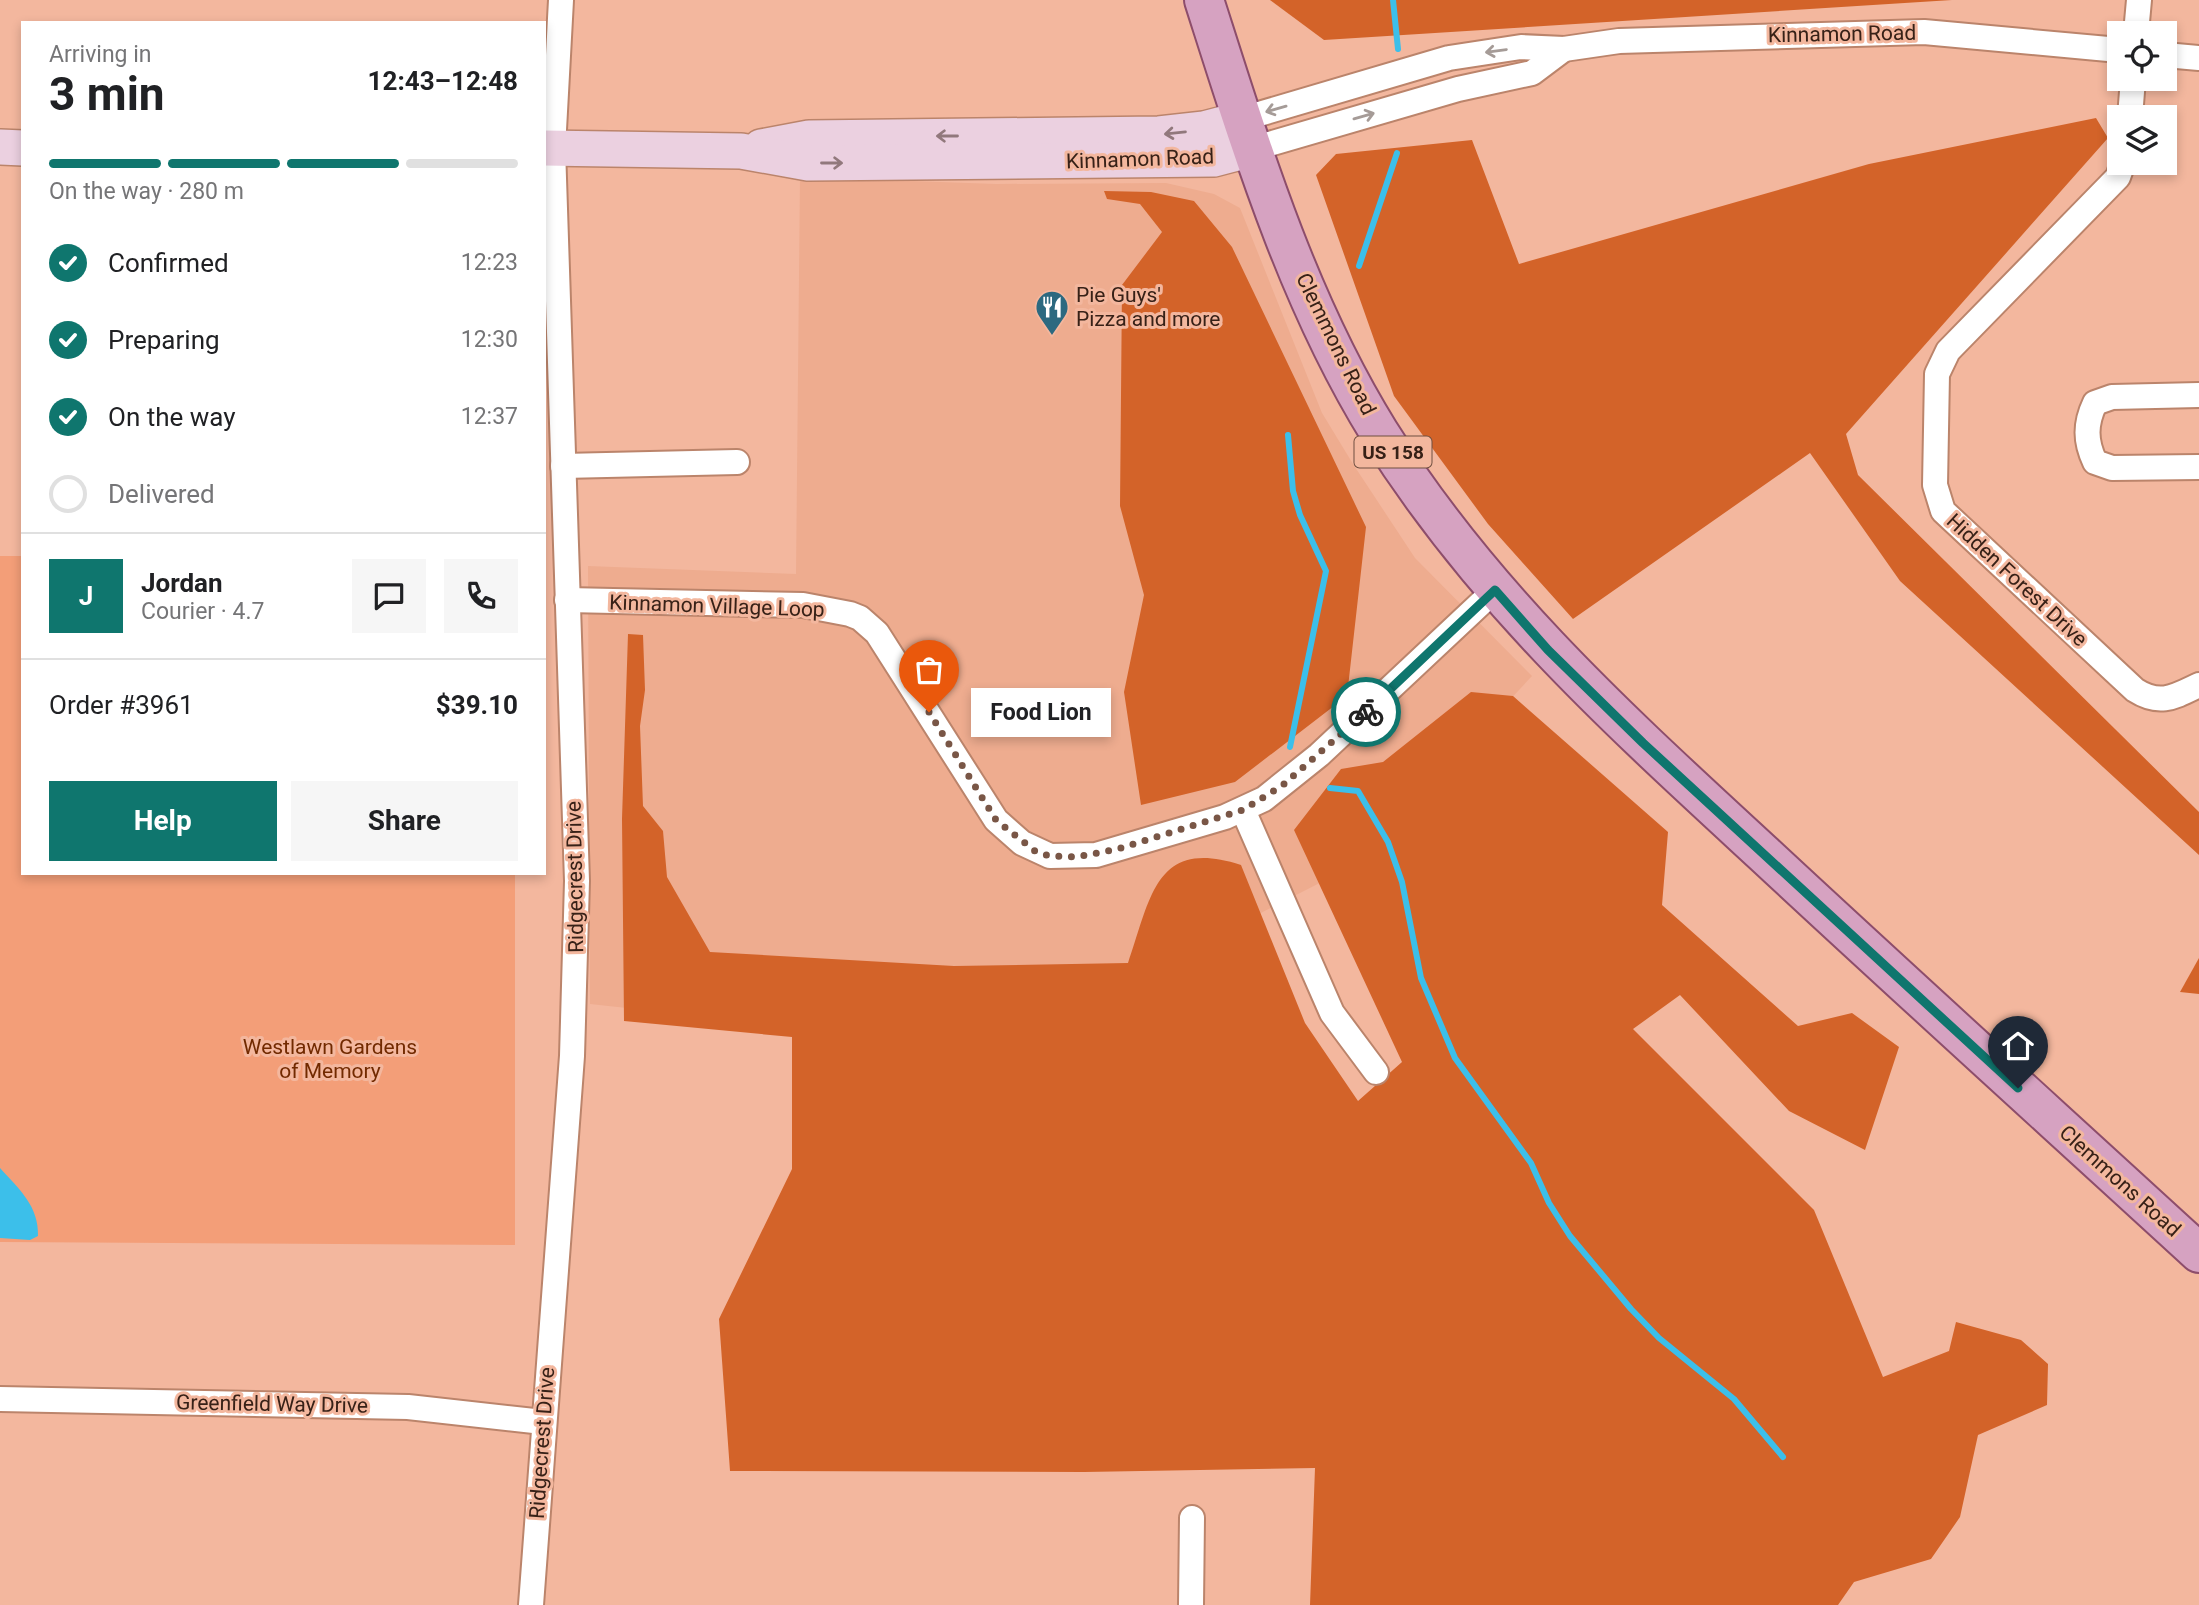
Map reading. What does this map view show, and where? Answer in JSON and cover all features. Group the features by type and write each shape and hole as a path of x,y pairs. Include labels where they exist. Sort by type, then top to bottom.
{"main road":[{"name":"US 158","path":"1204,0 1247,134"},
{"name":"Kinnamon Road","path":"548,148 741,151 809,138 1159,134 1204,129 1247,134"},
{"name":"Clemmons Road","path":"1247,134 1317,311 1365,406 1403,468 1495,590 1548,650 1643,743 2199,1253"},
{"path":"0,147 21,148"}],"street":[{"name":"Ridgecrest Drive","path":"531,1605 559,1232 575,971 577,881 563,466 548,148 561,0"},
{"path":"2137,21 2139,0"},
{"name":"Kinnamon Road","path":"1247,134 1449,58 1521,47 1564,50 1619,41 1924,32 2107,49"},
{"name":"Kinnamon Road","path":"1247,134 1532,73 1564,50"},
{"path":"2177,56 2199,58"},
{"path":"1449,58 1458,89"},
{"name":"Hidden Forest Drive","path":"2119,175 1948,351 1937,374 1935,485 1943,511 2135,690 2150,699 2172,698 2199,685"},
{"path":"2199,395 2112,397 2095,403 2088,418 2087,444 2095,462 2112,468 2199,467"},
{"path":"563,466 737,462"},
{"name":"Kinnamon Village Loop","path":"567,600 803,605 832,609 860,618 891,652 996,820 1022,843 1049,856 1096,855 1243,810 1283,785 1319,755 1495,590"},
{"path":"1243,810 1332,1013 1376,1072"},
{"name":"Greenfield Way Drive","path":"0,1399 408,1407 543,1422"},
{"path":"1191,1605 1192,1518"}],"shaded area":[{"path":"1270,0 1952,0 1324,40"},
{"path":"2096,118 2107,136 1846,434 1858,475 2199,812 2199,855 1900,581 1810,453 1573,619 1488,524 1394,396 1316,175 1336,154 1472,140 1519,264 1869,164"},
{"path":"800,177 996,184 1166,183 1214,194 1240,208 1322,413 1353,464 1415,558 1532,676 1357,864 1155,967 829,1030 590,1004 588,566 796,574"},
{"path":"1104,191 1151,192 1194,201 1232,247 1366,527 1347,696 1235,782 1141,805 1124,692 1144,595 1120,506 1122,285 1162,232 1140,204 1107,199"},
{"path":"628,634 643,635 645,690 640,726 643,806 663,831 667,877 710,952 954,966 1128,963 1151,896 1161,879 1174,867 1190,859 1212,859 1241,865 1305,1023 1358,1101 1402,1062 1294,830 1341,769 1383,762 1471,692 1513,696 1668,832 1662,905 1798,1026 1852,1013 1899,1047 1865,1150 1789,1111 1680,995 1633,1029 1814,1210 1883,1377 1949,1351 1956,1322 2021,1340 2048,1364 2047,1405 1978,1435 1960,1517 1931,1559 1854,1582 1838,1605 1310,1605 1315,1468 1084,1472 730,1471 719,1319 792,1169 792,1037 624,1021 622,819"},
{"path":"2199,958 2199,994 2180,992"}],"green space":[{"name":"Westlawn Gardens of Memory","path":"0,556 21,556 21,875 515,875 515,1245 0,1242"}],"water":[{"path":"0,1168 26,1199 35,1216 38,1236 30,1240 0,1238"}],"waterway":[{"path":"1393,0 1398,49"},
{"path":"1359,266 1397,153"},
{"path":"1288,435 1293,491 1300,515 1326,571 1290,747"},
{"path":"1330,788 1358,791 1388,842 1402,882 1421,978 1455,1058 1531,1163 1549,1203 1570,1236 1631,1309 1659,1338 1734,1399 1783,1457"}],"way so far":[{"path":"929,712 996,820 1035,851 1049,856 1076,857 1118,849 1243,810 1283,785 1366,712"}],"place":[{"name":"Pie Guys' Pizza and more","path":"1052,337"},
{"name":"Food Lion","path":"929,712"}],"route":[{"path":"1366,712 1495,590 1548,650 1643,743 2018,1088"}]}
